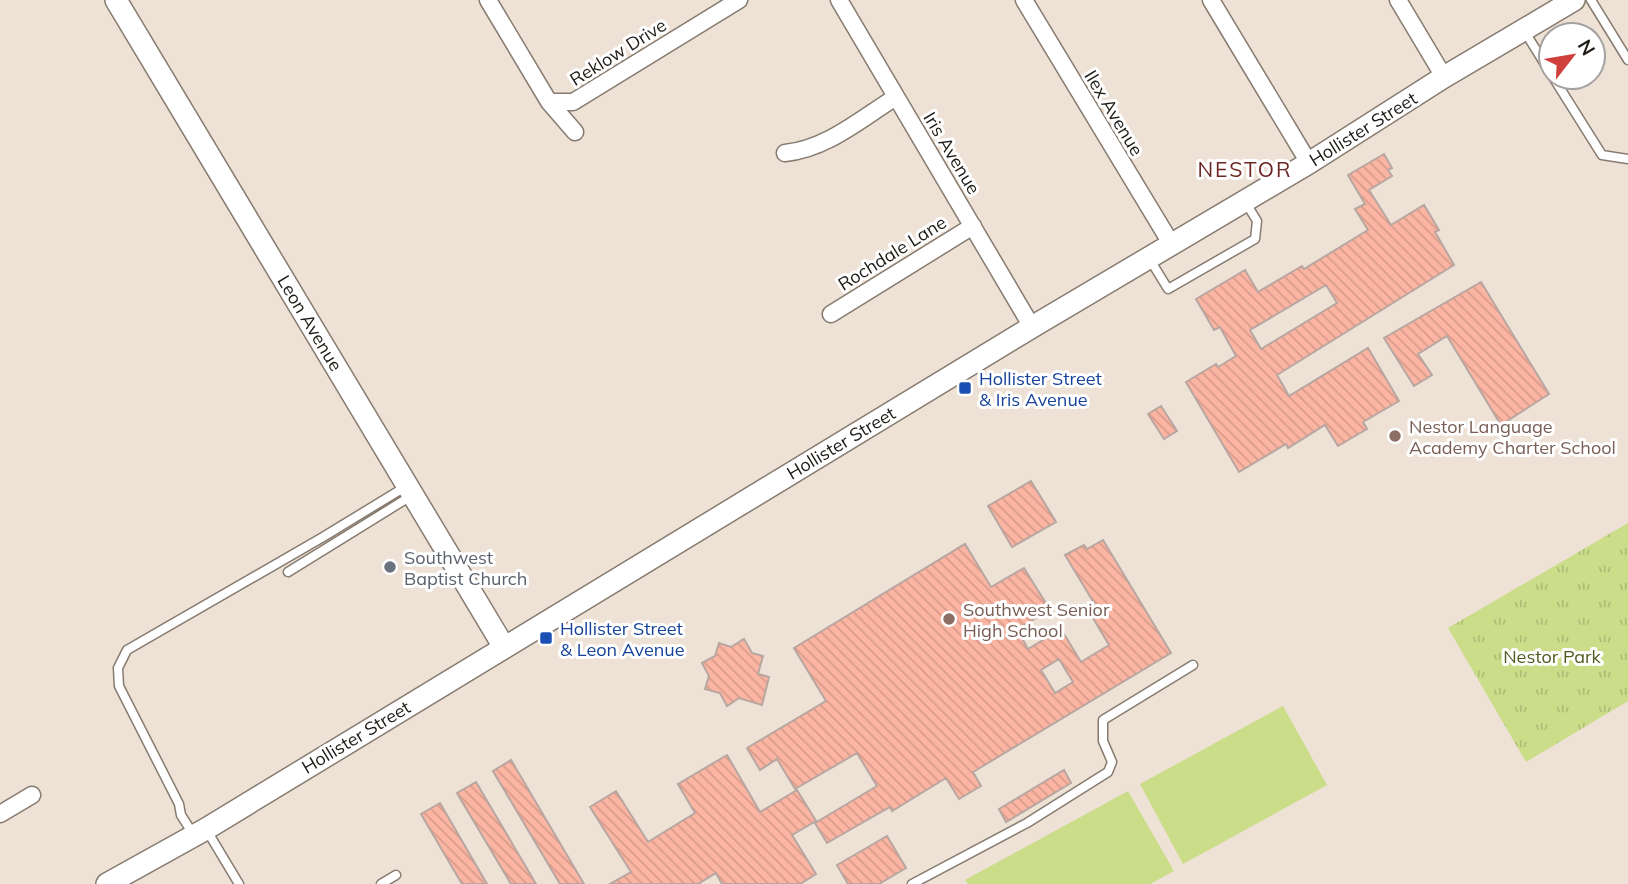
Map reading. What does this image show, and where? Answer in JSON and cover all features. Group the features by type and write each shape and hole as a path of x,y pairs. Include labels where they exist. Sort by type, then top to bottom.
{"main road":[{"name":"Leon Avenue","path":"116,0 504,647"},
{"name":"Hollister Street","path":"107,884 200,833 1574,0"}],"street":[{"path":"488,0 549,102 575,132"},
{"name":"Reklow Drive","path":"549,102 573,102 739,0"},
{"name":"Iris Avenue","path":"839,0 1032,327"},
{"name":"Ilex Avenue","path":"1024,0 1172,246"},
{"path":"1211,0 1309,163"},
{"path":"1398,0 1444,77"},
{"path":"785,153 833,137 896,97"},
{"name":"Rochdale Lane","path":"831,314 973,226"},
{"path":"0,814 32,795"}],"lane":[{"path":"1591,0 1628,61"},
{"path":"1524,30 1537,51"},
{"path":"1562,91 1602,155 1628,159"},
{"path":"1149,258 1168,289 1255,239 1257,221 1245,201"},
{"path":"288,572 411,490"},
{"path":"239,884 200,833 181,815 179,804 119,686 118,668 127,650 323,537 411,490"},
{"path":"912,884 1027,823 1108,772 1112,762 1103,741 1104,720 1193,665"},
{"path":"381,884 396,875"}],"green space":[{"name":"Nestor Park","path":"1628,523 1628,701 1526,762 1448,628"},
{"path":"1283,706 1327,785 1183,864 1140,784"},
{"path":"1128,791 1174,871 1150,884 968,884 965,880"}],"building":[{"path":"1384,154 1392,168 1388,170 1392,176 1369,190 1391,225 1424,205 1439,230 1435,232 1454,265 1277,375 1289,396 1368,348 1399,401 1363,422 1367,429 1338,446 1325,425 1288,448 1286,444 1239,472 1186,382 1216,364 1218,367 1236,356 1220,327 1214,330 1196,299 1245,270 1258,292 1302,266 1304,269 1368,230 1355,209 1365,204 1348,175","holes":["1326,285 1337,303 1261,349 1250,330"]},
{"path":"1481,282 1549,394 1501,425 1447,336 1418,354 1432,375 1414,386 1384,338"},
{"path":"1161,406 1177,431 1164,439 1148,414"},
{"path":"1031,481 1056,522 1012,547 988,506"},
{"path":"1103,540 1171,653 973,772 981,786 959,799 946,778 892,811 890,807 827,843 815,823 877,786 857,753 795,789 777,759 760,770 747,748 826,701 794,648 965,544 991,587 1024,568 1050,610 1017,629 1028,649 1061,629 1081,662 1109,645 1090,613 1097,608 1065,555 1084,545 1087,549","holes":["1059,659 1073,682 1055,693 1041,670"]},
{"path":"744,639 752,653 763,656 758,674 769,677 762,705 739,698 727,706 720,693 705,689 709,676 702,663 715,656 719,643 731,647"},
{"path":"727,755 760,812 797,790 816,821 792,835 816,874 800,884 722,884 716,873 698,884 610,884 631,872 590,807 616,791 648,842 695,813 678,784"},
{"path":"511,760 584,884 560,884 493,771"},
{"path":"1064,770 1071,783 1006,822 999,809"},
{"path":"476,782 536,884 511,884 457,793"},
{"path":"440,803 487,884 462,884 421,814"},
{"path":"887,836 906,868 879,884 848,884 837,865"}],"place":[{"name":"Hollister Street & Iris Avenue","path":"965,388"},
{"name":"Nestor Language Academy Charter School","path":"1395,436"},
{"name":"Southwest Baptist Church","path":"390,567"},
{"name":"Southwest Senior High School","path":"949,619"},
{"name":"Hollister Street & Leon Avenue","path":"546,638"}],"district":[{"name":"NESTOR","path":"1245,169"}]}
